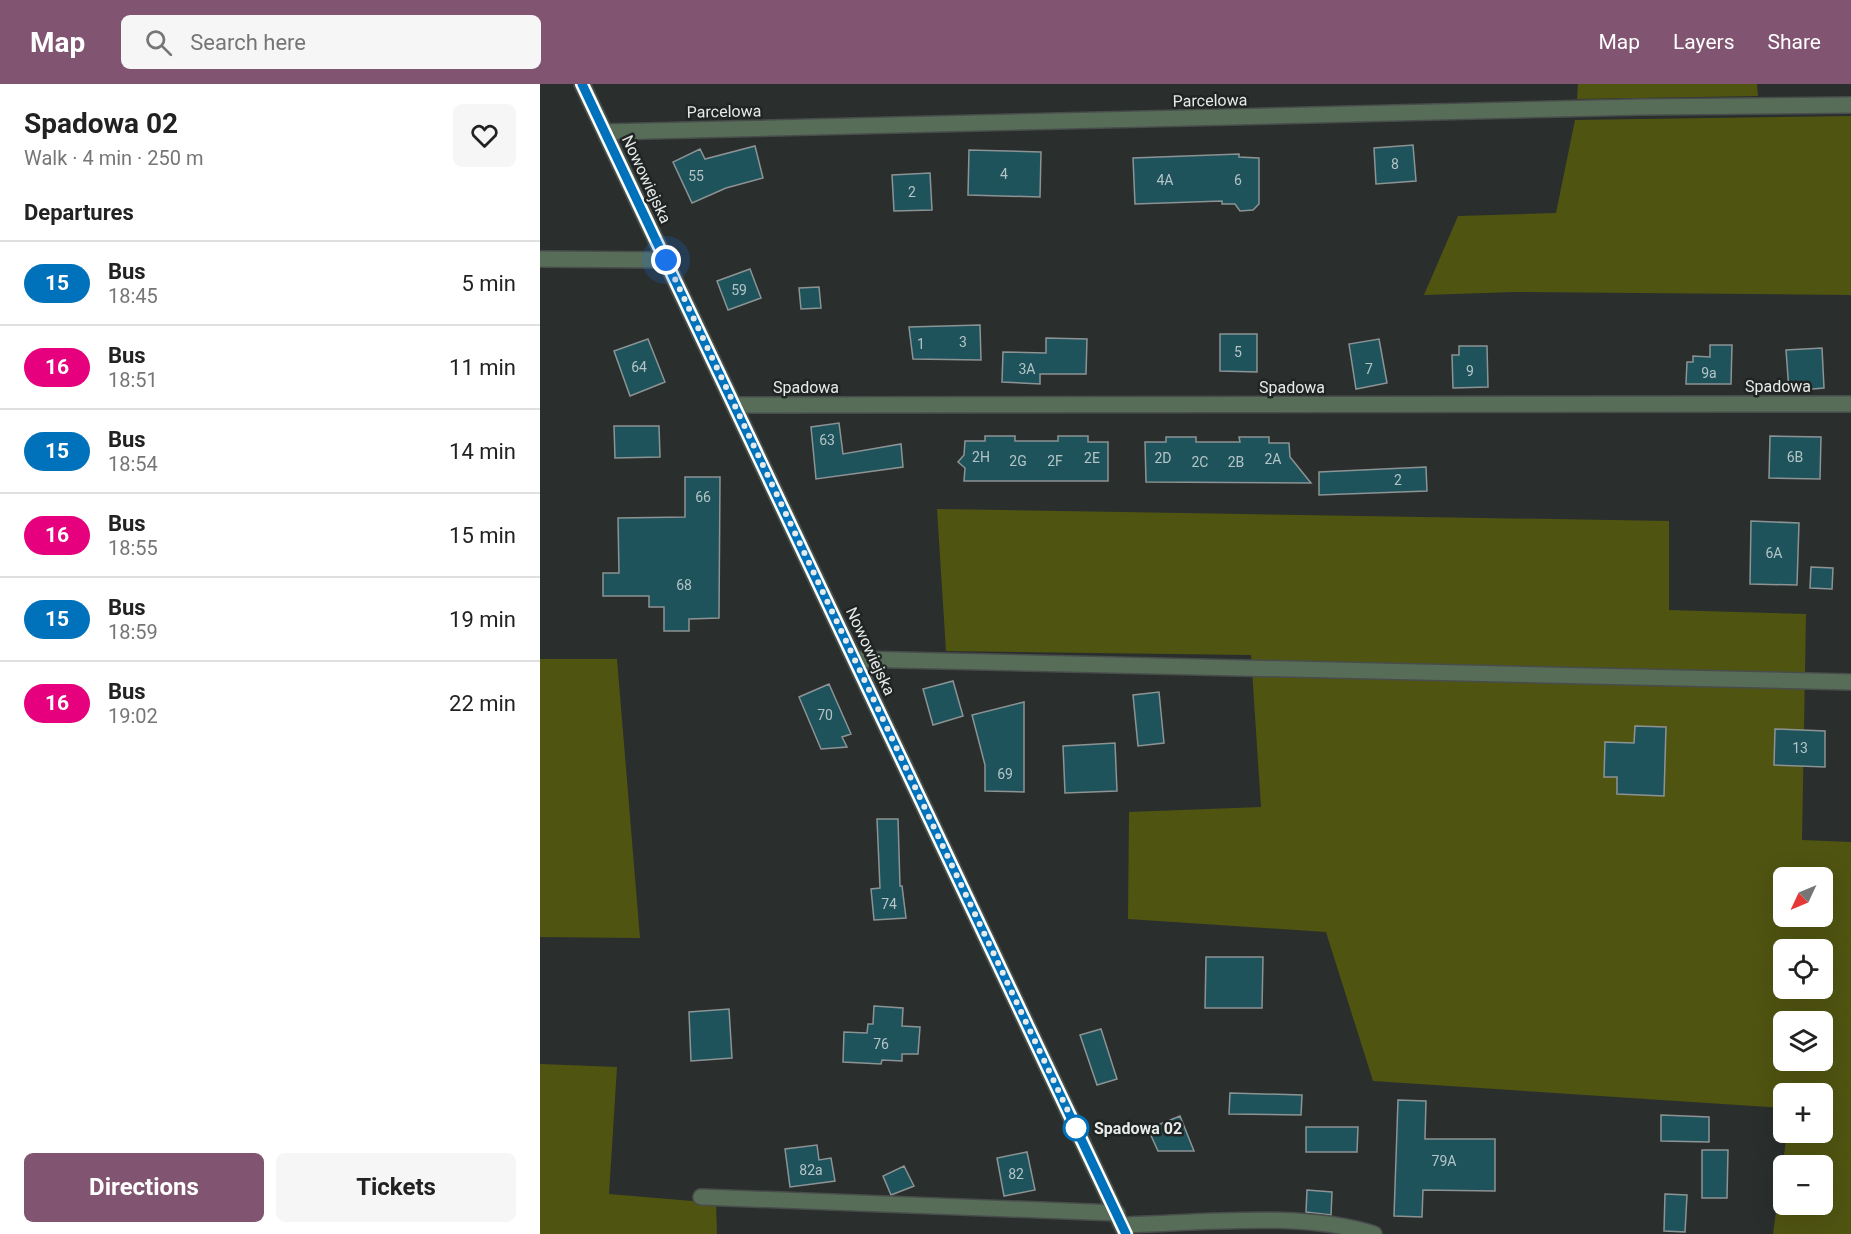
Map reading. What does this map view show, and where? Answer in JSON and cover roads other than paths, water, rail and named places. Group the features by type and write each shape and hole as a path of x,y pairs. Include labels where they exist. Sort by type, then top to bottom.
{"street":[{"name":"Nowowiejska","path":"582,84 1122,1224"},
{"name":"Parcelowa","path":"605,132 1640,107 1851,105"},
{"path":"540,259 666,260"},
{"name":"Spadowa","path":"734,405 1851,404"},
{"path":"855,659 1851,682"},
{"path":"701,1197 1122,1224 1270,1220 1356,1228 1374,1234"}],"place":[{"name":"Spadowa 02","path":"1076,1128"}]}
